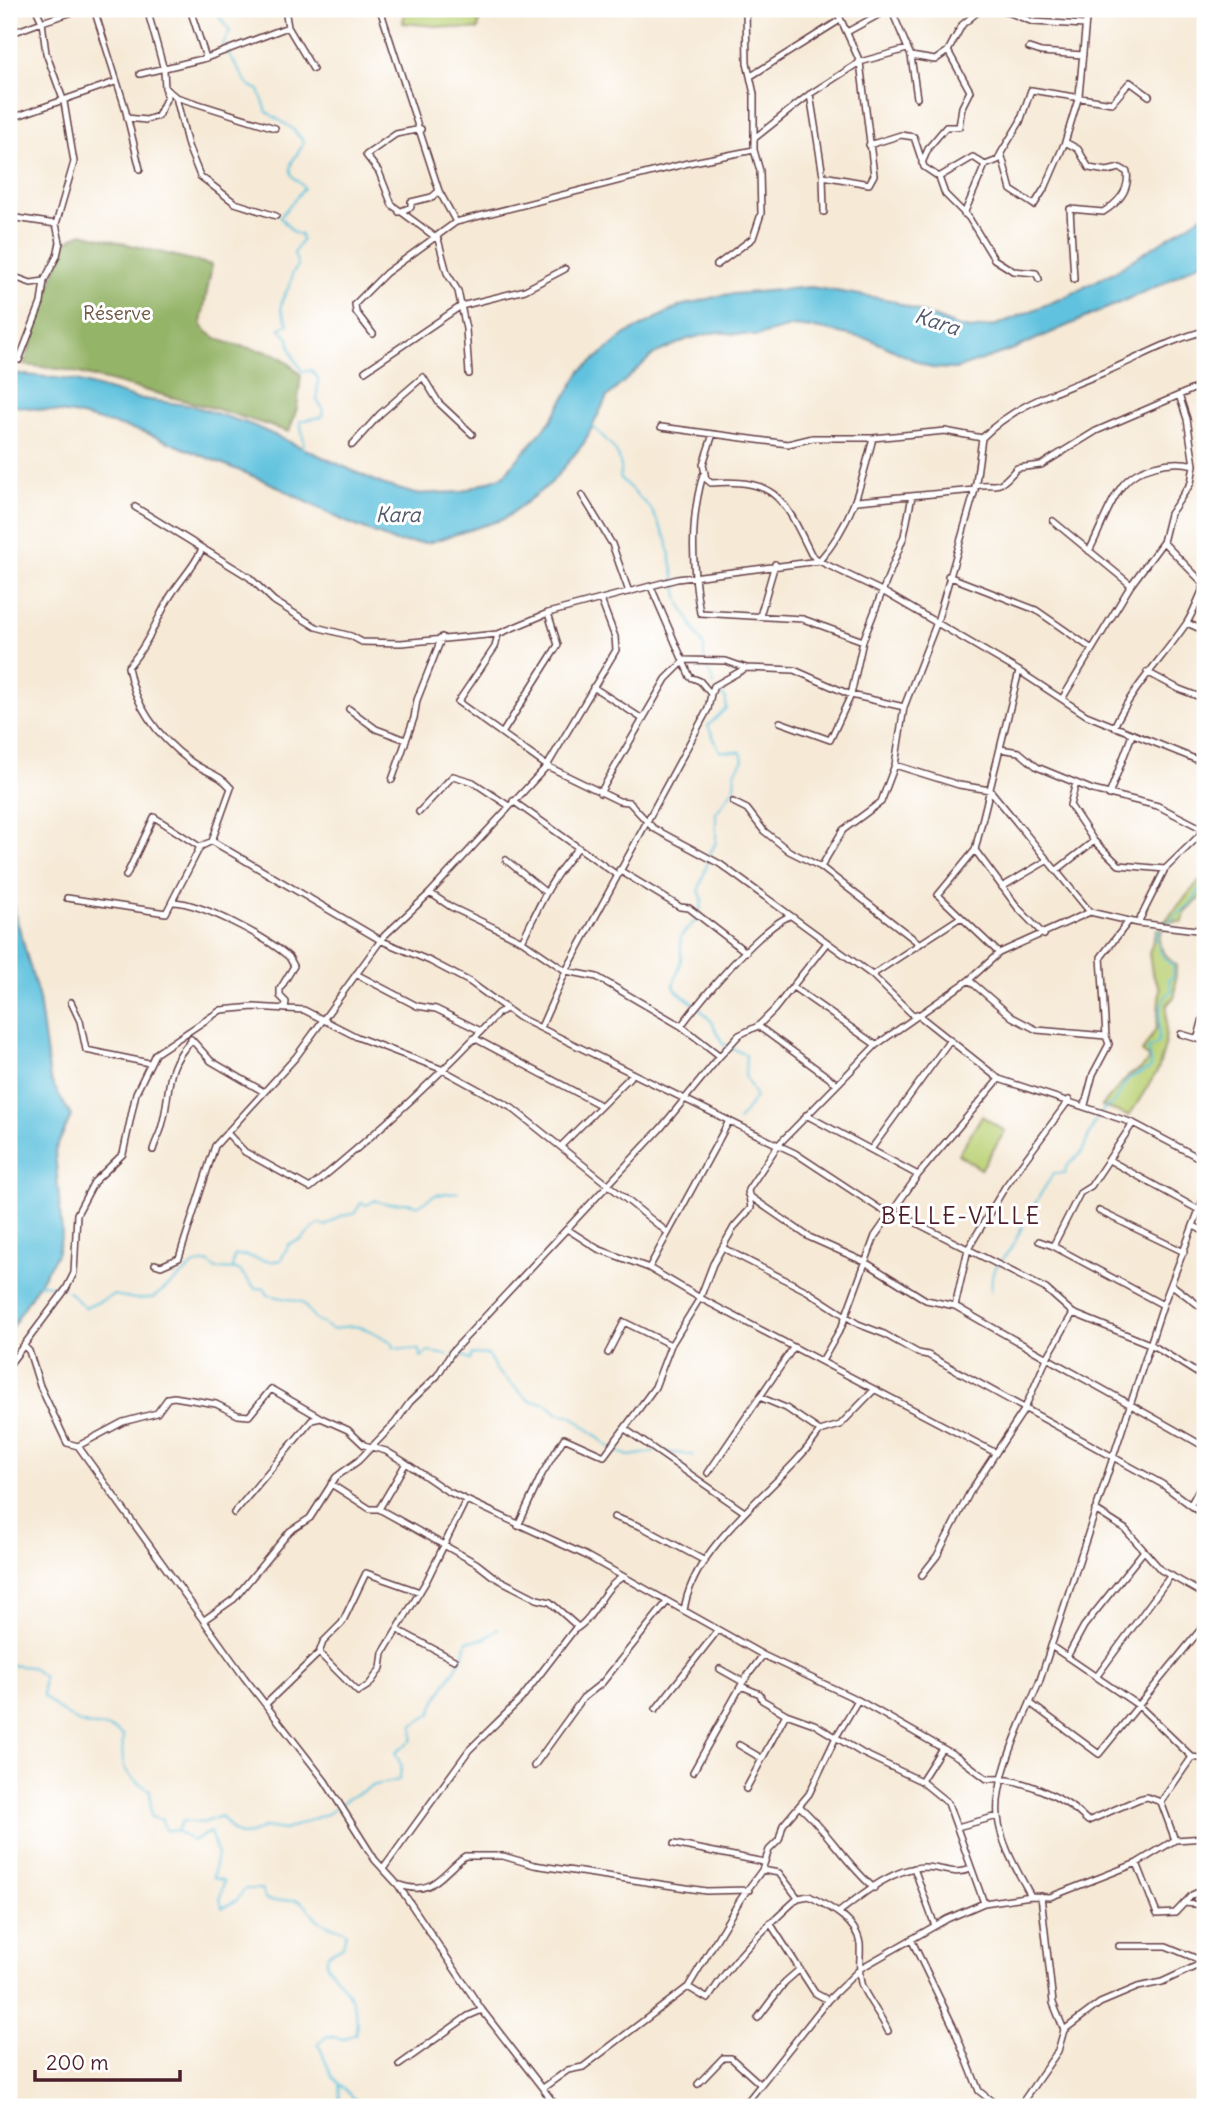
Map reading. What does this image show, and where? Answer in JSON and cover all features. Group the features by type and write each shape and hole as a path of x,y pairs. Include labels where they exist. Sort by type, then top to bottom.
{"street":[{"path":"19,360 38,311 44,281 57,256 60,242 56,224 74,162 64,102 46,53 42,22 36,9"},
{"path":"9,34 82,9"},
{"path":"94,9 140,169"},
{"path":"127,118 146,120 158,116 167,97 164,70 147,9"},
{"path":"190,9 206,58"},
{"path":"285,9 288,27 313,69"},
{"path":"380,9 439,191 456,222"},
{"path":"717,265 753,238 761,214 760,171 754,150 756,137 751,76 747,63 746,9"},
{"path":"823,176 869,184 874,175 860,62 836,9"},
{"path":"847,32 890,9 904,35 917,99"},
{"path":"756,137 810,93 860,62 909,52 935,60 948,51 962,25 981,9"},
{"path":"1000,9 1033,22 1085,25"},
{"path":"1002,153 1011,190 1034,205 1046,186 1065,142 1079,96 1087,9"},
{"path":"1200,9 1205,12"},
{"path":"751,76 840,20"},
{"path":"140,75 206,58 288,27"},
{"path":"1029,48 1041,52 1083,55"},
{"path":"922,164 929,147 946,127 959,127 962,107 970,91 948,51"},
{"path":"9,119 115,82"},
{"path":"964,214 985,165 998,160 1020,122 1031,90 1112,103 1130,82 1149,96"},
{"path":"165,89 176,97 275,128"},
{"path":"810,93 823,176 824,212"},
{"path":"176,97 188,146 200,176 235,203 276,216"},
{"path":"421,129 396,134 366,155 379,172 390,202 399,212 435,237 447,273 458,291 467,329 469,374"},
{"path":"9,134 13,158 12,173"},
{"path":"869,145 901,135 914,137 922,164 939,177 945,194 964,214 994,259 1013,271 1036,273 1039,279"},
{"path":"1065,142 1078,149 1088,168 1107,172 1120,168 1127,172 1128,179 1126,191 1103,212 1070,209 1074,279"},
{"path":"373,334 356,312 355,304 386,273 456,222 688,163 754,150"},
{"path":"939,177 973,157 985,165"},
{"path":"399,212 411,207 411,202 432,197 439,191"},
{"path":"9,218 56,224"},
{"path":"365,372 461,306 525,290 565,269"},
{"path":"9,275 31,284 44,281"},
{"path":"821,867 843,830 881,802 895,765 904,707 937,622 975,488 982,438 993,427 1037,398 1106,372 1179,337 1205,331"},
{"path":"352,445 380,414 423,377 439,403 472,434"},
{"path":"858,500 992,488 1003,484 1017,468 1041,465 1096,431 1205,384"},
{"path":"1062,699 1131,585 1163,542 1170,514 1191,483 1194,465 1187,419 1179,395"},
{"path":"661,428 788,444 813,438 873,438 946,431 982,438"},
{"path":"713,434 706,450 698,491 693,575 700,613 803,619 863,641"},
{"path":"135,507 249,577 274,601 324,631 345,634 362,642 401,643 442,637 498,634 548,613 693,575 820,561 842,534 858,500 873,438"},
{"path":"1090,551 1121,487 1130,478 1165,463 1180,461 1194,465"},
{"path":"703,475 710,483 756,483 777,495 811,554 820,561 937,622 1086,715 1205,762"},
{"path":"582,495 612,544 629,592"},
{"path":"780,722 830,740 851,695 863,641 904,536 912,496"},
{"path":"1053,521 1131,585"},
{"path":"1114,727 1125,704 1147,671 1187,623 1205,584 1163,542"},
{"path":"67,898 166,913 201,847 212,841 230,788 224,778 191,762 148,720 128,667 144,646 166,603 191,571 202,549"},
{"path":"760,616 775,564"},
{"path":"948,576 1036,610 1091,649"},
{"path":"651,587 685,660 690,677 700,681 711,694"},
{"path":"155,1264 161,1266 179,1258 207,1175 210,1153 296,1056 382,941 547,766 616,650 612,629 601,600"},
{"path":"503,732 558,645 548,613"},
{"path":"1187,623 1205,631"},
{"path":"498,634 495,647 458,702 547,766 600,793 629,802 646,822 672,841 692,847 720,864 872,975 916,1015 969,1052 999,1079 1085,1105 1133,1123 1205,1161"},
{"path":"392,780 417,701 442,637"},
{"path":"600,793 641,718 666,679 685,660 726,661 746,667 794,670 851,695 904,707"},
{"path":"541,1027 566,971 618,873 703,722 714,686 746,667"},
{"path":"999,954 938,895 975,850 1019,671"},
{"path":"1147,671 1179,690 1205,699"},
{"path":"593,687 641,718"},
{"path":"349,709 376,729 406,740"},
{"path":"1109,795 1132,735"},
{"path":"1000,749 1019,752 1037,766 1109,795 1158,806 1205,830 1165,869 1138,923"},
{"path":"895,765 959,785 990,790 1090,912 1138,923 1205,931"},
{"path":"419,813 453,776 472,782 511,803 618,873 680,907 689,908 746,952"},
{"path":"1076,783 1070,805 1094,841 1119,864 1165,869"},
{"path":"733,802 747,809 764,831 789,851 821,867 920,944"},
{"path":"125,876 153,817 201,847"},
{"path":"212,841 382,941 441,966 506,1009 795,1153 880,1209 893,1211 1045,1289 1073,1313 1152,1345 1205,1378"},
{"path":"1057,870 1094,841"},
{"path":"522,941 544,891 555,873 578,848"},
{"path":"975,850 1002,887 1044,935"},
{"path":"506,860 544,891"},
{"path":"1002,887 1048,860"},
{"path":"430,893 451,907 522,941 566,971 597,977 681,1026 720,1056"},
{"path":"174,902 187,903 234,925 289,957 294,966 280,989 279,996 286,1002 285,1008"},
{"path":"518,1525 542,1474 564,1438 604,1456 655,1387 671,1345 700,1298 723,1248 751,1208 748,1195 758,1171 778,1145 876,1045 916,1015 969,980 999,954 1090,912"},
{"path":"681,1026 746,952 782,919 790,916"},
{"path":"872,975 961,917"},
{"path":"1085,1105 1093,1074 1109,1044 1106,1036 1101,957 1129,921"},
{"path":"204,1620 240,1594 290,1531 310,1517 331,1483 372,1447 436,1376 450,1355 685,1100 739,1035 758,1026 826,944"},
{"path":"356,974 417,1006 436,1009 481,1031"},
{"path":"969,980 1012,1017 1037,1030 1106,1036"},
{"path":"793,987 876,1045"},
{"path":"71,1002 80,1021 86,1050 149,1063"},
{"path":"9,1365 74,1273 77,1214 94,1182 123,1154 136,1093 149,1063 155,1054 210,1017 233,1007 304,1010 358,1037 442,1069 512,1108 562,1146 606,1186 667,1232"},
{"path":"227,1133 245,1152 310,1188 366,1143 506,1009"},
{"path":"1198,1037 1205,1011"},
{"path":"758,1026 836,1083"},
{"path":"186,1034 211,1061 264,1092"},
{"path":"1181,1034 1205,1041"},
{"path":"474,1038 600,1105"},
{"path":"153,1150 162,1128 178,1053 192,1040"},
{"path":"872,1148 950,1040"},
{"path":"562,1146 632,1074"},
{"path":"822,1361 846,1316 875,1236 918,1175 999,1079"},
{"path":"955,1307 968,1249 1005,1187 1069,1100"},
{"path":"806,1115 918,1175"},
{"path":"649,1268 729,1121"},
{"path":"1053,1245 1080,1193 1091,1186 1133,1123"},
{"path":"1109,1160 1199,1210"},
{"path":"1031,1896 1012,1860 998,1816 1003,1778 1051,1646 1163,1305 1205,1194"},
{"path":"748,1195 809,1237 864,1262 926,1300 955,1307 1010,1341 1047,1358 1205,1447"},
{"path":"1099,1210 1184,1252"},
{"path":"1194,1226 1205,1232"},
{"path":"567,1229 598,1249 649,1268 793,1348 996,1453"},
{"path":"1039,1241 1053,1245 1163,1305"},
{"path":"723,1248 807,1291 846,1316 918,1353 928,1355 1113,1457 1191,1504 1205,1516"},
{"path":"1172,1285 1205,1310"},
{"path":"922,1575 937,1556 970,1492 1024,1410 1047,1358 1073,1313"},
{"path":"608,1353 624,1322 671,1345"},
{"path":"24,1346 29,1351 67,1443 78,1446 325,1781 383,1870 397,1884 526,2071 557,2107"},
{"path":"708,1473 762,1398 793,1348"},
{"path":"78,1446 123,1422 157,1413 168,1398 216,1404 238,1415 249,1416 271,1389 372,1447 406,1463 447,1491 585,1555 763,1655 858,1700 942,1748 987,1779 1003,1778 1058,1798 1088,1821 1139,1799 1147,1797 1161,1802"},
{"path":"684,1611 694,1576 743,1511 807,1451 820,1431 840,1425 874,1390"},
{"path":"762,1398 786,1408 820,1431"},
{"path":"234,1513 312,1420 321,1418"},
{"path":"625,1429 743,1511"},
{"path":"379,1509 406,1463"},
{"path":"1191,1504 1205,1478"},
{"path":"331,1483 370,1509 379,1509 494,1577 537,1599 550,1602 578,1627"},
{"path":"319,1653 358,1692 369,1685 381,1668 383,1653 420,1592 467,1500"},
{"path":"1095,1510 1117,1522 1143,1552 1171,1575 1205,1595"},
{"path":"614,1517 642,1527 705,1561"},
{"path":"1067,1657 1084,1626 1143,1552"},
{"path":"267,1703 319,1653 323,1642 342,1623 366,1573 420,1592"},
{"path":"1097,1676 1171,1575"},
{"path":"383,1870 469,1750 521,1699 578,1627 594,1612 614,1582 623,1577"},
{"path":"534,1766 583,1698 602,1682 667,1602"},
{"path":"1030,1703 1099,1754 1205,1624"},
{"path":"398,1630 454,1660"},
{"path":"656,1709 718,1630"},
{"path":"1051,1646 1139,1706 1192,1757 1205,1759"},
{"path":"693,1772 742,1684 763,1655"},
{"path":"720,1669 760,1695 762,1700 786,1714 814,1724 882,1764 921,1781 948,1803 984,1903"},
{"path":"542,2088 568,2070 583,2067 688,1987 762,1870 769,1850 779,1840 783,1825 809,1794 836,1737 858,1700"},
{"path":"746,1789 786,1714"},
{"path":"739,1745 761,1758"},
{"path":"921,1781 942,1748"},
{"path":"1161,1802 1192,1757"},
{"path":"1161,1802 1175,1840"},
{"path":"799,1806 817,1822 836,1849 874,1888"},
{"path":"957,1827 998,1816"},
{"path":"743,2107 828,2000 861,1968 984,1903 1031,1896 1050,1897 1137,1863 1175,1840 1205,1838"},
{"path":"674,1844 764,1862"},
{"path":"397,1884 428,1888 439,1883 465,1856 489,1855 706,1891 749,1890"},
{"path":"1137,1863 1157,1914 1175,1913 1184,1903 1205,1889"},
{"path":"838,1913 898,1873 914,1868 934,1868 957,1873 971,1869"},
{"path":"914,1868 936,1926"},
{"path":"762,1870 779,1873 798,1898"},
{"path":"688,1987 708,1999 728,1966 770,1923 798,1898 809,1896 838,1913 852,1927 860,1944 857,1958 861,1968 861,1984 880,2012 888,2031"},
{"path":"1041,1896 1053,2003 1064,2030"},
{"path":"1184,1903 1205,1905"},
{"path":"770,1923 815,1993 828,2000"},
{"path":"911,1940 953,2026 979,2091 999,2107"},
{"path":"1119,1946 1166,1946 1205,1962"},
{"path":"1019,2107 1058,2050 1064,2030 1100,2003 1138,1987 1162,1982 1205,1962"},
{"path":"758,2018 785,1982 800,1969"},
{"path":"399,2064 468,2015 482,2010"},
{"path":"698,2084 723,2058 731,2058 760,2084"}],"green space":[{"path":"405,9 481,9 478,30 403,23"},
{"name":"Réserve","path":"82,233 212,265 201,323 206,331 223,341 275,354 301,375 297,408 289,432 217,409 67,370 24,365 65,242"},
{"path":"1200,880 1205,881 1205,894 1185,912 1183,922 1165,921"},
{"path":"1157,929 1163,929 1160,945 1176,966 1175,996 1167,1005 1165,1046 1158,1070 1129,1116 1102,1106 1128,1076 1141,1069 1149,1059 1142,1052 1157,1027 1160,988 1152,973 1149,953"},
{"path":"982,1116 1005,1131 981,1169 958,1154"}],"water":[{"name":"Kara","path":"1205,214 1205,260 1162,284 1014,349 955,369 931,368 872,340 821,329 794,326 757,336 716,332 688,339 654,354 607,397 584,443 551,483 504,519 428,543 396,542 344,521 270,483 144,432 73,414 9,405 9,373 73,380 135,398 193,406 252,425 382,484 415,494 461,492 503,476 550,422 581,371 626,334 680,306 723,295 811,287 890,300 970,329 994,326 1065,297 1114,272"},
{"path":"9,892 39,999 50,1079 71,1116 55,1151 62,1234 57,1254 9,1332"}],"waterway":[{"path":"214,9 230,31 223,44 226,48"},
{"path":"228,53 248,85 259,90 267,112 293,129 304,142 291,166 293,177 304,188 280,217 294,233 301,235 302,240 294,253 298,266 292,274 291,283 281,303 288,324 279,329 289,338 293,356 303,372 311,370 318,378 317,400 323,409 322,417 300,421 304,441 302,452"},
{"path":"592,426 614,448 620,461 620,478 651,509 667,540 679,601 704,647 704,659"},
{"path":"706,664 714,685"},
{"path":"709,856 716,842 716,813 734,788 735,772 743,760 741,752 720,751 708,726 726,708 726,699 716,690"},
{"path":"700,912 702,899 699,889 708,861"},
{"path":"1165,925 1193,902 1201,886 1205,887"},
{"path":"695,1004 678,991 674,984 681,959 681,936 698,918"},
{"path":"991,1291 994,1270 1012,1246 1054,1173 1065,1173 1066,1167 1082,1152 1095,1121 1105,1108 1113,1104 1128,1079 1151,1068 1148,1049 1158,1043 1161,1008 1163,1001 1172,991 1169,979 1173,977 1173,965 1163,957 1156,937 1161,929"},
{"path":"699,1008 712,1022 723,1044 746,1055 745,1076 756,1097 738,1121"},
{"path":"232,1270 234,1256 267,1261 281,1260 289,1244 301,1240 318,1224 326,1226 340,1216 354,1214 361,1203 367,1205 375,1200 386,1204 407,1203 417,1206 435,1195 458,1192"},
{"path":"68,1291 85,1308 114,1295 135,1299 153,1298 196,1264 208,1262 216,1269 239,1270 256,1289 264,1288 268,1295 302,1302 315,1319 333,1330 357,1327 393,1343 394,1348 420,1350 421,1357 428,1352 448,1355"},
{"path":"38,1283 63,1288"},
{"path":"454,1355 461,1354 470,1360 472,1354 488,1355 496,1370 530,1401 546,1403 557,1413 572,1416 613,1450 629,1456 655,1452"},
{"path":"663,1452 693,1455"},
{"path":"177,1831 182,1821 203,1823 221,1816 234,1832 240,1835 251,1834 265,1827 284,1830 329,1813 347,1799 375,1785 399,1780 402,1766 395,1753 412,1740 413,1725 431,1714 438,1696 460,1661 467,1641 484,1639 498,1629"},
{"path":"9,1665 31,1667 43,1676 43,1696 71,1718 87,1725 113,1729 123,1736 126,1769 134,1780 150,1790 151,1817 162,1820 165,1830 177,1831 192,1841 210,1832 217,1853 213,1877 224,1881 220,1898 222,1908 237,1900 245,1889 262,1889 265,1899 297,1900 321,1922 346,1932 343,1946 328,1954 326,1964 345,1988 354,2006 357,2024 355,2034 343,2039 328,2036 318,2043 332,2077 363,2107"},
{"path":"339,2084 340,2107"}],"district":[{"name":"BELLE-VILLE","path":"961,1216"}]}
